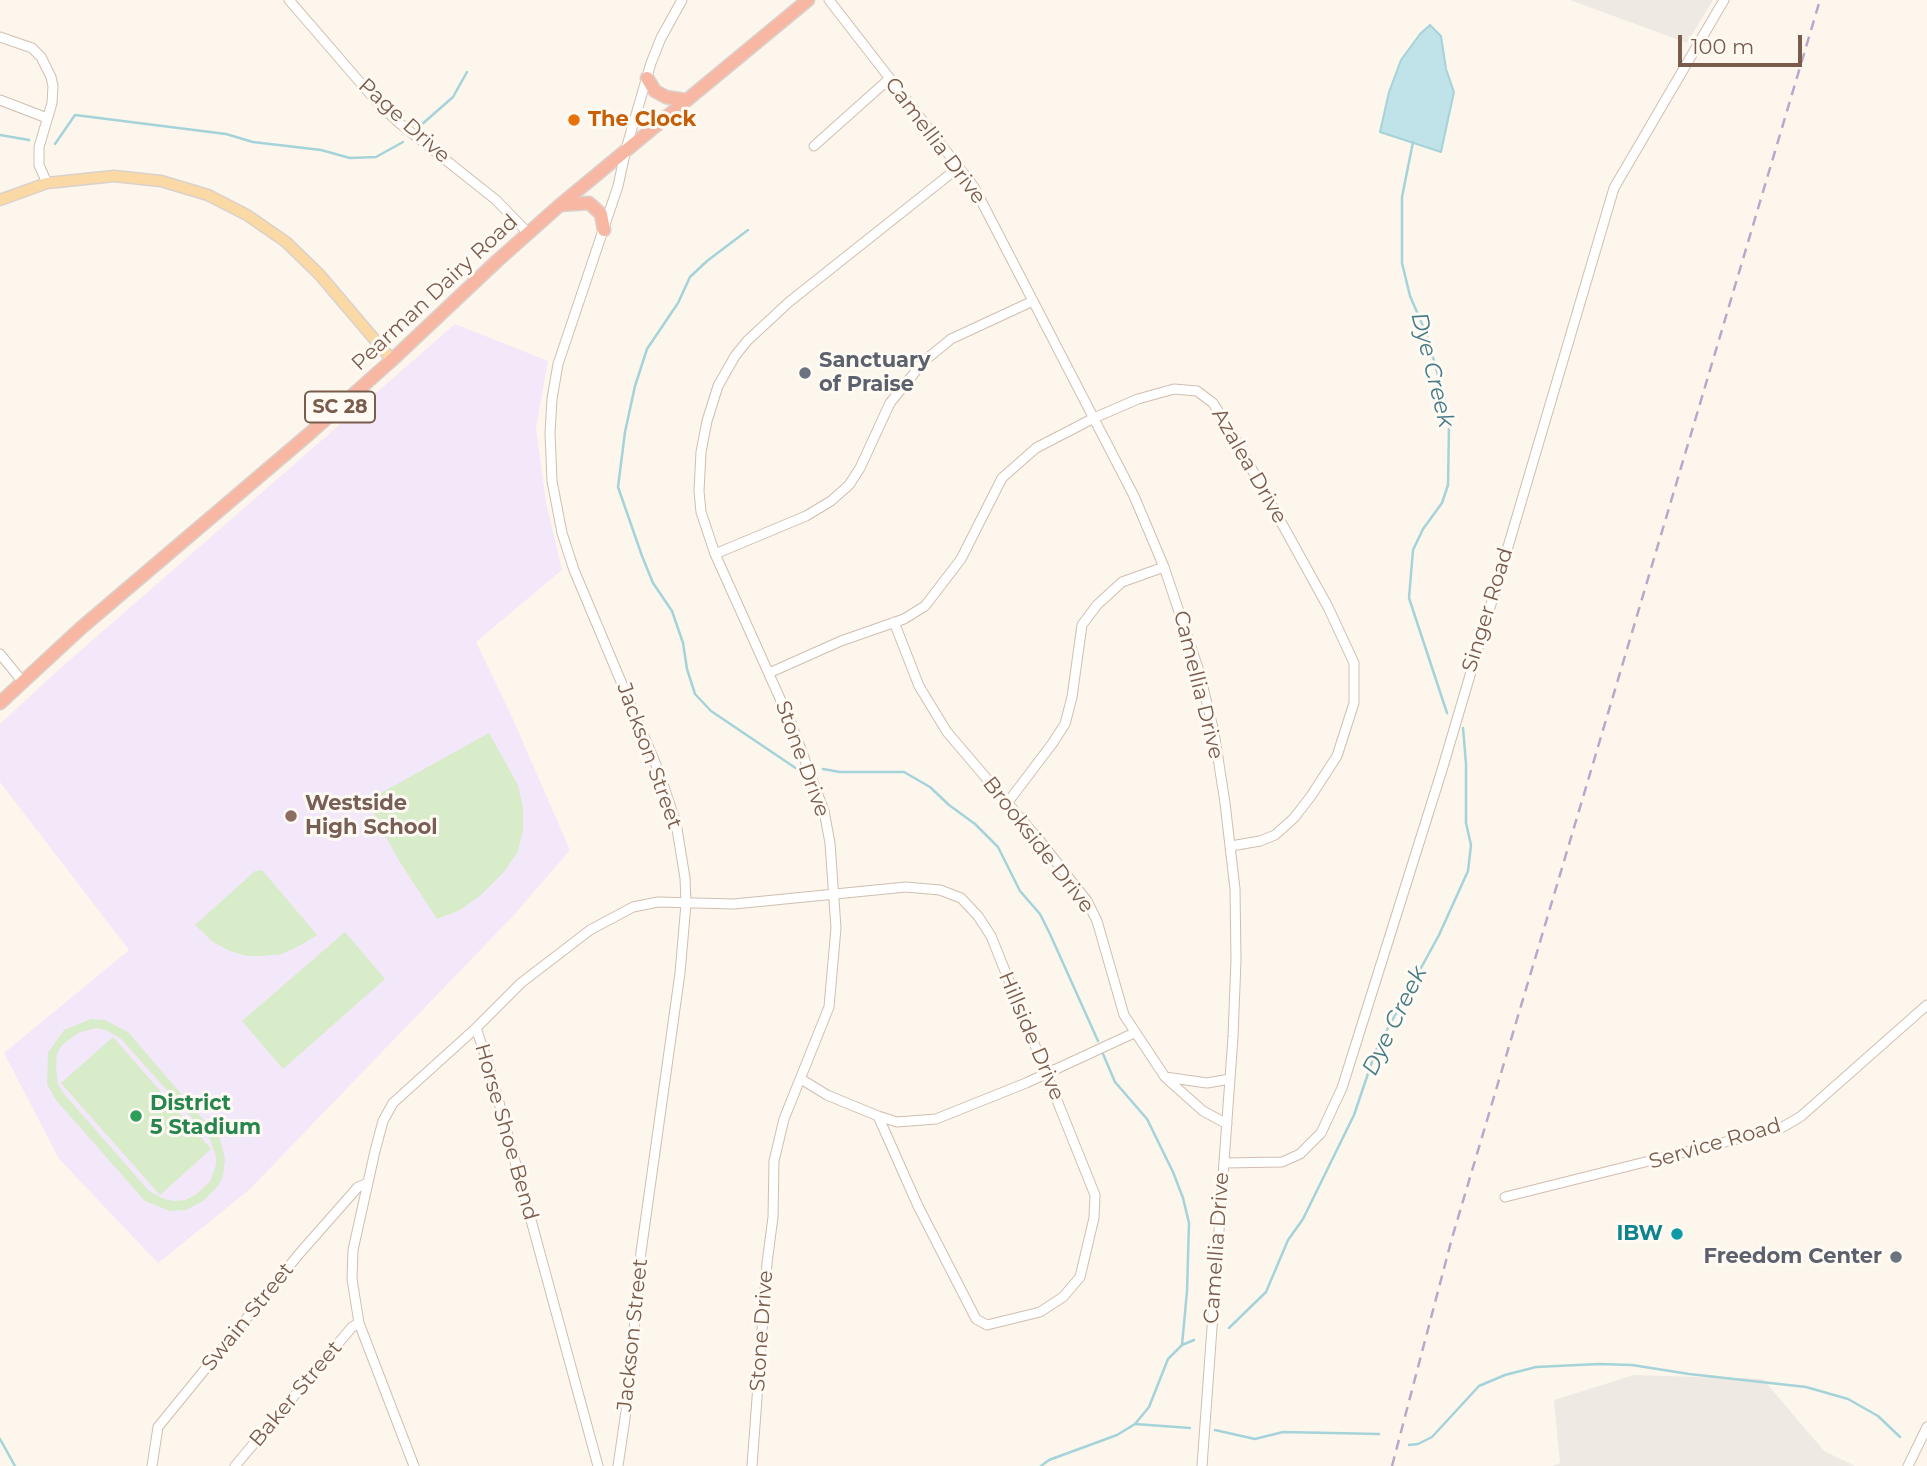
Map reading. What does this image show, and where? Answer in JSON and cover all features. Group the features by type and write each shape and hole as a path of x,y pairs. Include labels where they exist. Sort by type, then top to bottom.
{"highway":[{"name":"Pearman Dairy Road","path":"0,704 89,622 292,450 559,205 808,0"},
{"path":"647,78 655,91 666,97 685,100"},
{"path":"559,205 589,203 601,214 604,230"}],"main road":[{"path":"0,200 47,183 89,177 137,177 186,188 229,204 267,227 303,258 392,360"}],"street":[{"name":"Page Drive","path":"289,0 377,102 496,201 528,233"},
{"name":"Jackson Street","path":"618,1466 628,1398 641,1252 680,973 686,904 682,854 668,796 574,570 562,533 552,481 550,433 558,363 618,186 647,78 661,38 682,0"},
{"name":"Camellia Drive","path":"829,0 959,166 980,198 1134,496 1186,628 1214,732 1231,846 1235,889 1236,960 1202,1466"},
{"name":"Singer Road","path":"1224,1163 1282,1162 1300,1154 1321,1133 1342,1088 1441,769 1614,188 1724,0"},
{"path":"0,37 32,48 48,69 53,95 39,147 39,165 47,183"},
{"path":"814,146 889,79"},
{"path":"0,100 47,118"},
{"name":"Stone Drive","path":"752,1466 766,1263 773,1217 774,1161 784,1119 829,1007 836,928 830,843 824,811 814,780 769,673 715,555 701,512 701,452 718,386 747,341 789,302 959,166"},
{"path":"715,555 806,516 831,501 849,485 860,468 890,403 924,360 951,339 1033,301"},
{"name":"Azalea Drive","path":"769,673 841,641 894,622 925,606 961,559 1002,478 1036,448 1138,399 1174,389 1197,391 1213,403 1308,570 1354,663 1354,703 1337,755 1311,796 1294,818 1275,835 1260,841 1231,846"},
{"path":"1007,802 1065,724 1072,697 1082,625 1086,619 1122,582 1164,567"},
{"name":"Brookside Drive","path":"894,622 919,687 947,732 1087,901 1097,921 1124,1015 1134,1034 1165,1077 1203,1111 1227,1124"},
{"path":"0,654 23,681"},
{"name":"Hillside Drive","path":"476,1028 521,983 590,930 633,907 657,902 734,904 906,887 940,890 961,898 978,916 991,936 1095,1195 1094,1218 1080,1277 1063,1297 1040,1311 987,1325 976,1319 918,1206 878,1116"},
{"name":"Service Road","path":"1505,1197 1782,1128 1800,1117 1927,1005"},
{"name":"Horse Shoe Bend","path":"414,1466 359,1323 352,1279 354,1250 383,1121 393,1103 476,1028 489,1066 598,1466"},
{"path":"801,1079 827,1095 897,1122 936,1119 1026,1083 1134,1034"},
{"path":"1165,1077 1207,1083 1230,1079"},
{"name":"Swain Street","path":"152,1466 158,1427 299,1254 358,1187 368,1183"},
{"name":"Baker Street","path":"235,1466 352,1327 359,1323"},
{"path":"1908,1466 1927,1427"}],"shaded area":[{"path":"1570,0 1713,0 1687,43"},
{"name":"Westside High School","path":"455,324 548,361 536,428 546,502 562,570 476,642 570,850 514,915 249,1190 158,1263 59,1159 4,1053 129,950 0,782 0,724"},
{"path":"1634,1375 1763,1379 1824,1451 1855,1466 1551,1466 1560,1463 1554,1400"}],"green space":[{"path":"489,733 518,785 523,808 523,830 518,851 504,872 481,895 460,910 437,919 398,859 374,814 374,802 381,793"},
{"path":"262,870 317,935 282,954 247,956 213,942 195,925 255,871"},
{"path":"345,932 385,979 283,1069 242,1021"},
{"path":"91,1019 105,1020 128,1032 220,1139 225,1159 223,1176 218,1186 203,1201 186,1210 170,1211 145,1201 56,1100 47,1084 48,1053 64,1030","holes":["96,1028 106,1030 121,1039 209,1137 216,1156 216,1165 210,1182 195,1195 174,1201 149,1191 58,1084 57,1054 62,1045 78,1033"]},
{"name":"District 5 Stadium","path":"113,1037 211,1149 160,1195 61,1083"}],"water":[{"path":"1430,25 1441,36 1446,69 1454,92 1441,152 1380,132 1389,92 1401,60"}],"waterway":[{"path":"420,126 453,97 467,72"},
{"path":"55,144 75,115 226,134 253,142 321,150 350,158 376,157 403,142"},
{"path":"0,135 29,140"},
{"name":"Dye Creek","path":"1413,142 1402,197 1402,263 1410,296 1426,333 1444,396 1449,427 1448,485 1442,503 1423,529 1413,550 1409,598 1447,713"},
{"path":"748,230 690,277 678,303 647,349 635,386 625,432 618,487 653,583 672,611 695,694 711,711 800,771"},
{"name":"Dye Creek","path":"1229,1328 1266,1292 1288,1240 1303,1219 1354,1115 1376,1050 1439,935 1468,871 1471,845 1466,823 1463,728"},
{"path":"823,769 840,772 904,772 930,787 975,824 998,847 1020,891 1040,914 1098,1041"},
{"path":"1103,1054 1115,1082 1147,1119 1183,1198 1189,1223 1182,1345"},
{"name":"Dye Creek","path":"1041,1466 1049,1460 1117,1435 1135,1424 1149,1407 1168,1359 1182,1345 1194,1340"},
{"path":"1409,1445 1432,1437 1479,1386 1505,1375 1536,1367 1599,1364 1632,1365 1806,1387 1848,1399 1878,1416 1900,1437"},
{"path":"1135,1424 1190,1428"},
{"path":"1215,1430 1255,1439 1283,1432 1379,1434"},
{"path":"0,1439 15,1466"}],"railway":[{"path":"1392,1466 1452,1238 1820,0"}],"place":[{"name":"The Clock","path":"574,120"},
{"name":"Sanctuary of Praise","path":"805,373"},
{"name":"Westside High School","path":"291,816"},
{"name":"District 5 Stadium","path":"136,1116"},
{"name":"IBW","path":"1677,1234"},
{"name":"Freedom Center","path":"1896,1257"}]}
